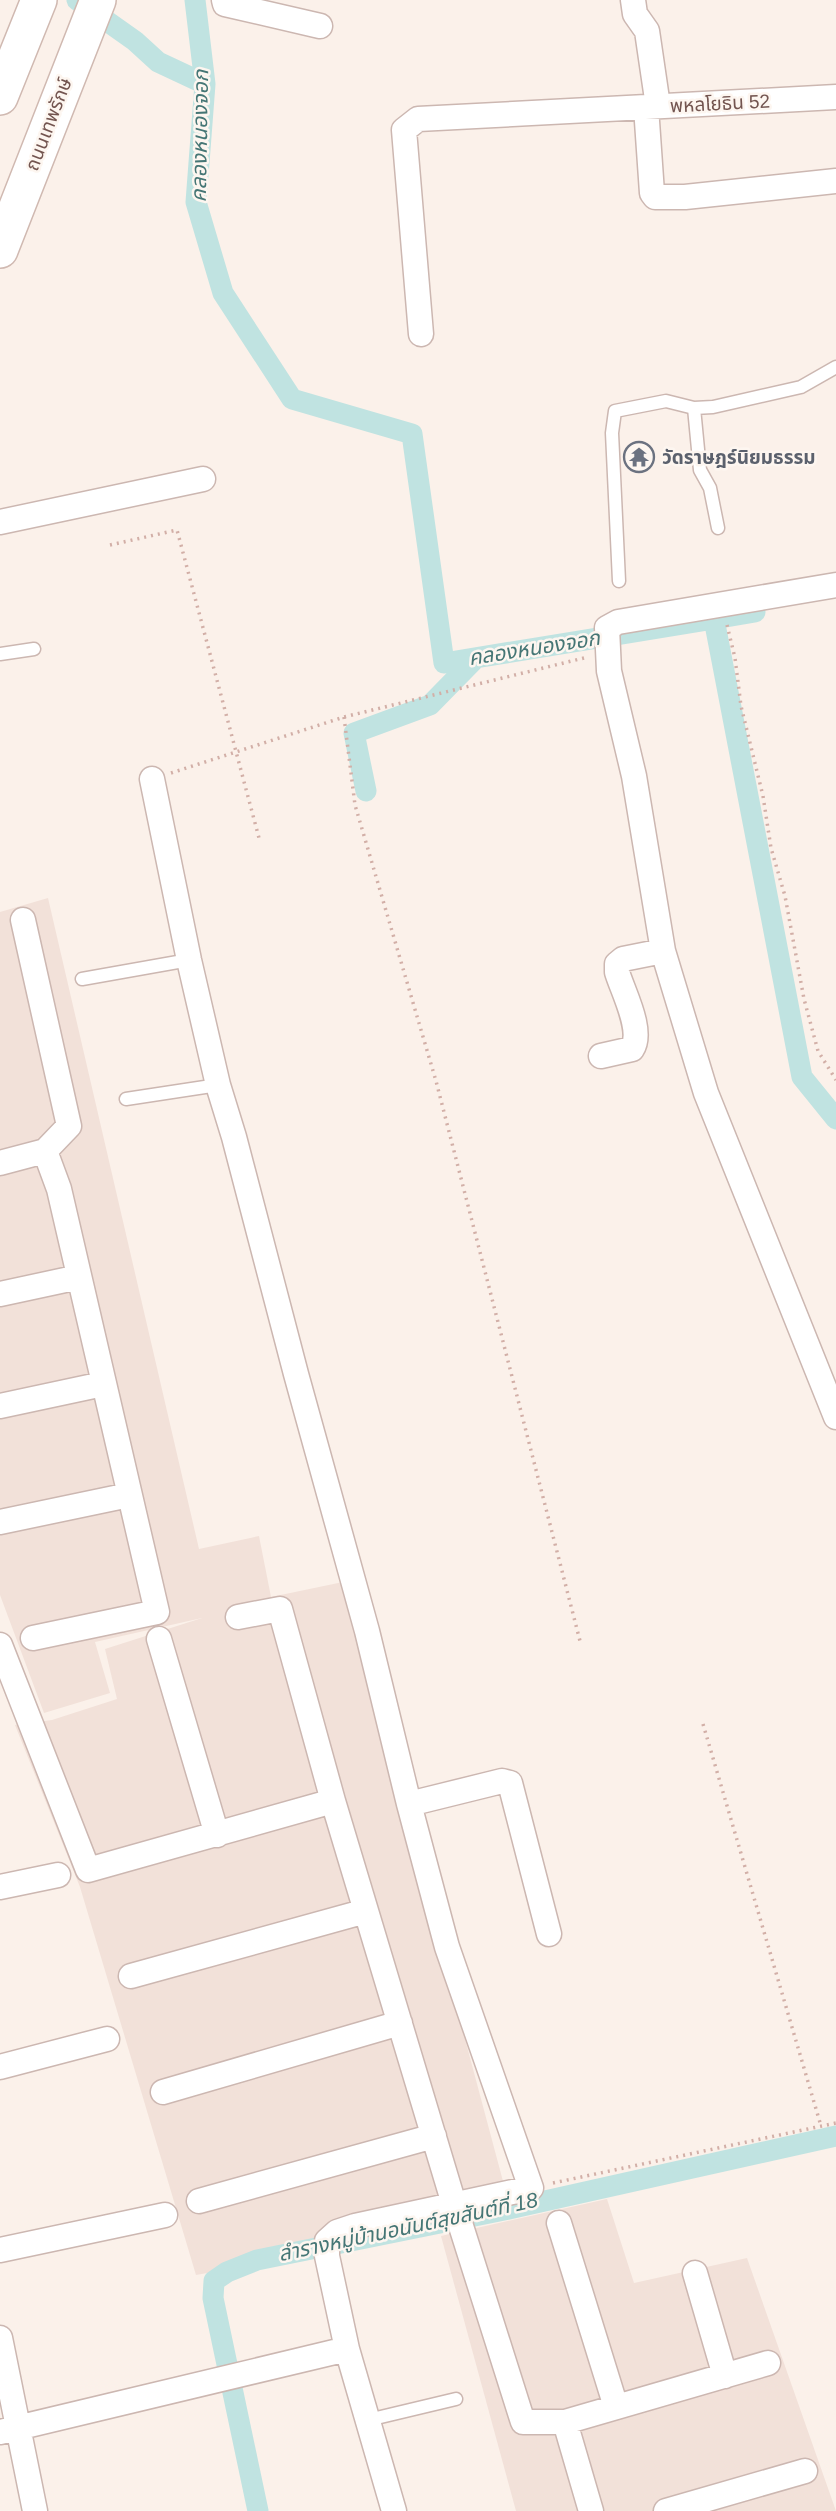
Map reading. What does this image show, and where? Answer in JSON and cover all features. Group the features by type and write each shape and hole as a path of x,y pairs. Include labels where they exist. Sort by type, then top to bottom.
{"main road":[{"name":"ถนนเทพรักษ์","path":"0,250 98,0"},
{"path":"0,97 37,1"}],"street":[{"path":"224,0 225,4 238,9 320,26"},
{"path":"421,334 404,130 418,119 652,106 647,32 635,14 632,0"},
{"name":"พหลโยธิน 52","path":"836,97 652,106 652,193 655,197 685,197 836,181"},
{"path":"0,522 202,479"},
{"path":"836,585 722,606 635,618 607,628 608,662 634,776 663,951 706,1093 836,1417"},
{"path":"152,779 218,1085 367,1631 447,1947 531,2188 458,2215 355,2226 337,2232 327,2248 347,2349 394,2511"},
{"path":"0,1163 45,1151 69,1126 23,920"},
{"path":"601,1056 632,1049 638,1032 617,972 617,964 623,959 663,951"},
{"path":"33,1638 157,1612 59,1189 45,1151"},
{"path":"0,1294 79,1277"},
{"path":"0,1406 103,1384"},
{"path":"0,1522 129,1494"},
{"path":"238,1617 280,1609 333,1801 523,2421 565,2422 768,2363"},
{"path":"159,1639 217,1835"},
{"path":"0,1645 88,1870 333,1801"},
{"path":"409,1804 502,1781 510,1783 549,1934"},
{"path":"0,1887 58,1875"},
{"path":"131,1976 366,1911"},
{"path":"163,2092 400,2023"},
{"path":"0,2067 107,2039"},
{"path":"199,2202 434,2136"},
{"path":"0,2250 164,2215"},
{"path":"559,2223 616,2407"},
{"path":"695,2273 725,2376"},
{"path":"0,2338 9,2430 36,2511"},
{"path":"9,2430 347,2349"},
{"path":"565,2422 591,2511"},
{"path":"666,2511 805,2472"}],"lane":[{"path":"619,580 612,433 615,411 666,401 694,408 713,407 801,387 836,367"},
{"path":"694,408 699,470 710,488 718,528"},
{"path":"0,653 34,649"},
{"path":"82,979 189,960"},
{"path":"126,1099 218,1085"},
{"path":"368,2420 456,2399"}],"path":[{"path":"110,545 177,530 259,838"},
{"path":"722,606 735,658 741,706 763,796 771,848 785,896 804,999 818,1051 836,1080"},
{"path":"152,779 367,711 517,675 608,662"},
{"path":"344,717 355,805 436,1081 580,1641"},
{"path":"703,1724 821,2126"},
{"path":"531,2188 836,2123"}],"shaded area":[{"path":"48,898 199,1549 259,1536 271,1597 343,1582 504,2185 315,2243 313,2254 196,2275 80,1887 15,1725 52,1720 117,1699 105,1649 202,1618 95,1642 110,1693 44,1713 0,1595 0,912"},
{"path":"607,2199 634,2283 747,2258 836,2511 516,2511 441,2236"}],"waterway":[{"path":"77,0 135,41 158,62 205,84"},
{"name":"คลองหนองจอก","path":"195,0 205,84 196,202 223,293 292,399 412,434 444,663 714,619 802,1077 836,1119"},
{"path":"714,619 755,612"},
{"path":"366,791 354,733 430,705 476,658"},
{"name":"ลำรางหมู่บ้านอนันต์สุขสันต์ที่ 18","path":"258,2511 213,2298 214,2281 227,2272 257,2260 509,2209 836,2136"}],"place":[{"name":"วัดราษฎร์นิยมธรรม","path":"639,457"}]}
